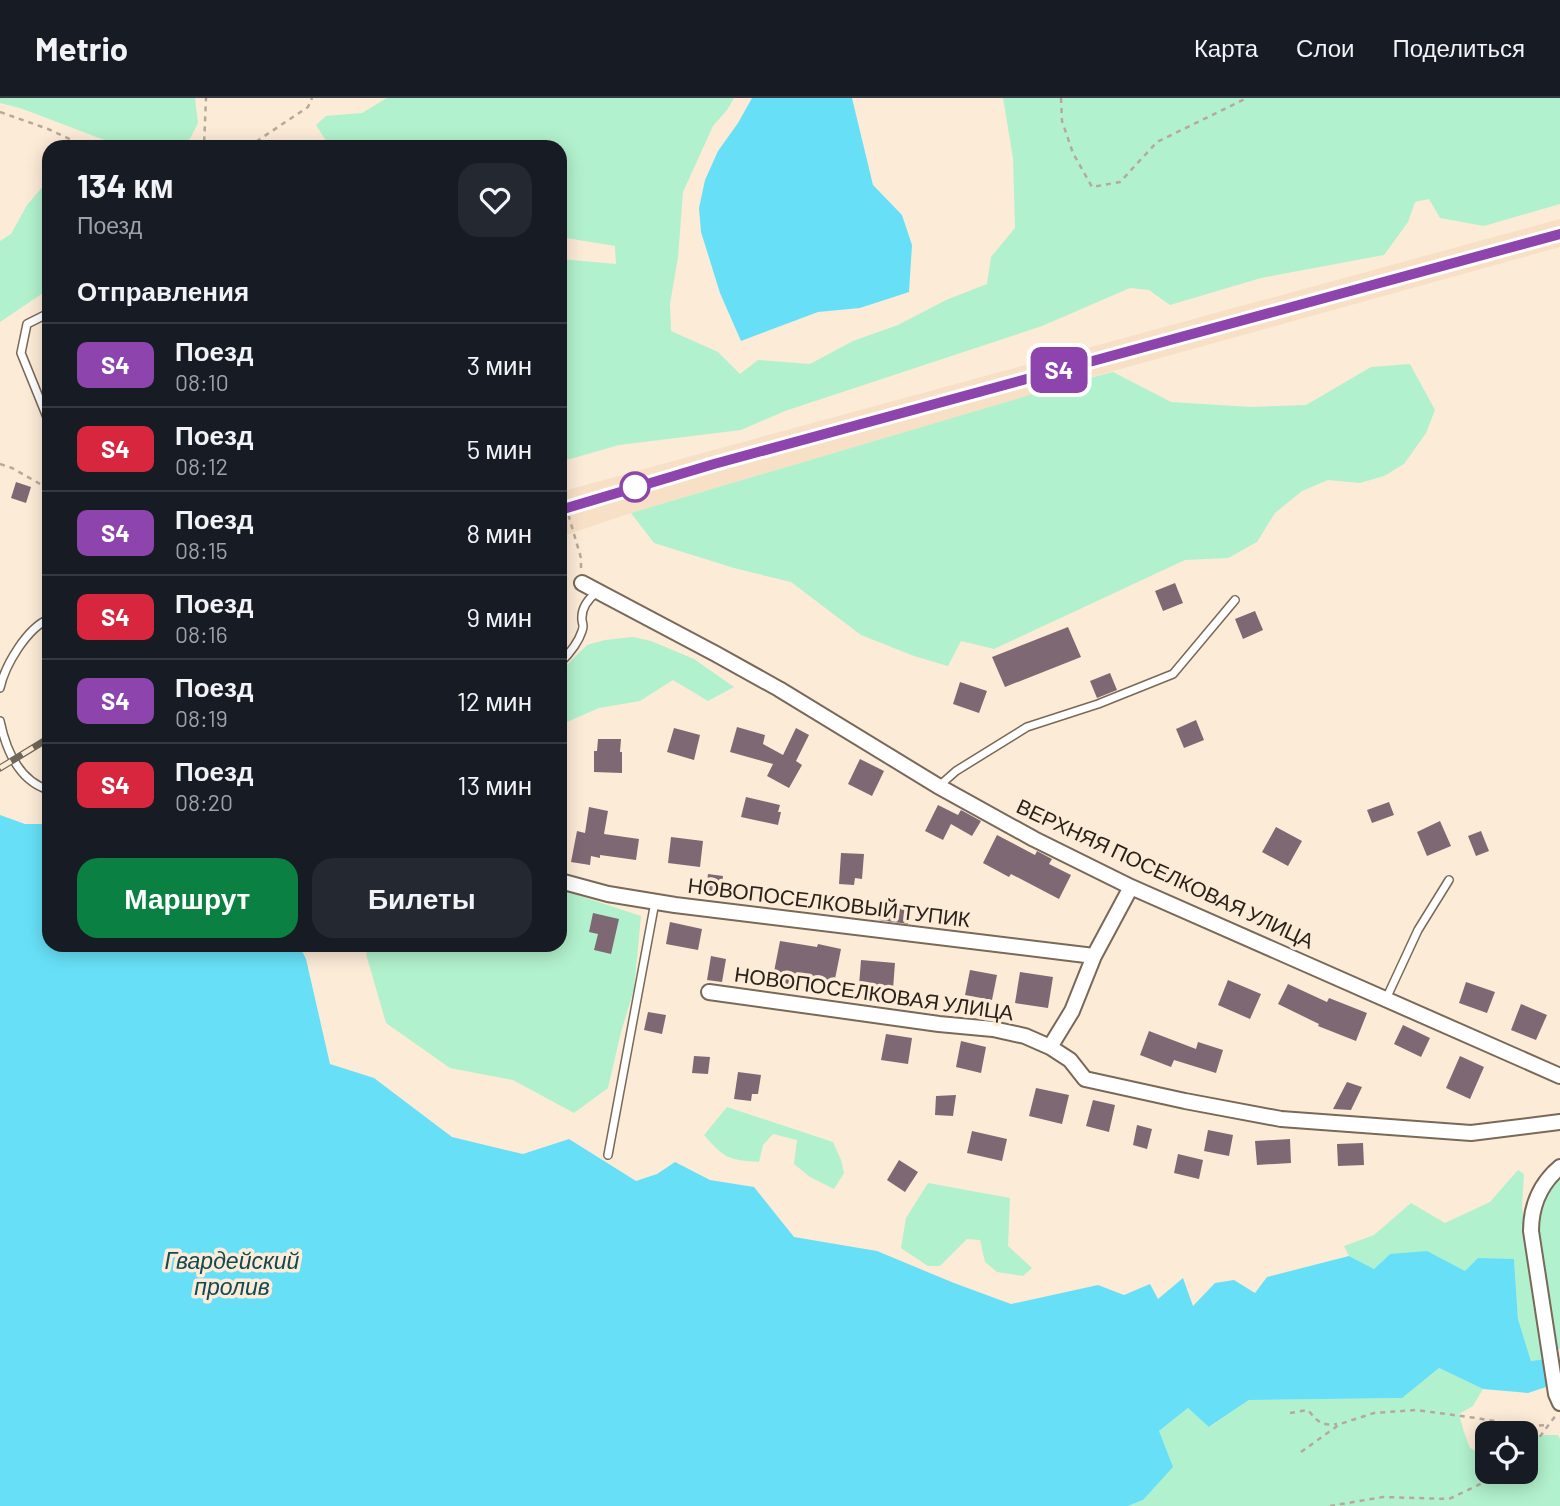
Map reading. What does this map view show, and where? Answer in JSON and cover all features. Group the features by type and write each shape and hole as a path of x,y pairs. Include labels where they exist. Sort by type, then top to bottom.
{"street":[{"name":"ВЕРХНЯЯ ПОСЕЛКОВАЯ УЛИЦА","path":"582,583 779,689 938,786 1034,839 1131,887 1560,1076"},
{"name":"НОВОПОСЕЛКОВЫЙ ТУПИК","path":"567,883 608,894 655,902 1094,956"},
{"path":"1050,1047 1072,1012 1094,956 1131,887"},
{"name":"НОВОПОСЕЛКОВАЯ УЛИЦА","path":"709,992 993,1029 1025,1036 1070,1060 1085,1079 1281,1119 1471,1133 1560,1122"},
{"path":"1558,1399 1531,1221 1541,1187 1560,1167"}],"lane":[{"path":"42,316 27,324 21,353 42,405"},
{"path":"567,655 584,629 583,608 597,592"},
{"path":"938,786 956,771 1027,727 1098,704 1173,674 1235,600"},
{"path":"0,688 13,656 42,622"},
{"path":"0,721 6,746 22,775 42,788"},
{"path":"1385,999 1418,930 1449,880"},
{"path":"608,1155 655,902"}],"path":[{"path":"204,140 206,98"},
{"path":"258,140 308,107 312,98"},
{"path":"1061,98 1062,121 1073,153 1092,187 1120,182 1157,142 1248,98"},
{"path":"0,112 72,140"},
{"path":"0,464 42,485"},
{"path":"567,511 580,558 582,583"},
{"path":"1290,1413 1308,1410 1326,1425 1340,1424 1374,1413 1416,1410 1524,1426 1549,1425"},
{"path":"1538,1439 1560,1410"},
{"path":"1301,1452 1340,1424"},
{"path":"1330,1506 1383,1497 1449,1499 1480,1484"}],"shaded area":[{"path":"1560,219 1560,247 1070,383 631,513 567,535 567,490"}],"green space":[{"path":"0,98 195,98 198,123 188,140 105,140 0,103"},
{"path":"387,98 734,98 713,126 683,192 678,257 670,304 671,331 718,352 740,374 758,360 810,364 853,341 898,325 946,300 987,284 991,257 1015,228 1013,158 1003,98 1560,98 1560,204 1484,226 1440,218 1429,199 1415,202 1408,222 1384,255 1261,278 1170,305 1149,290 1130,288 1042,326 785,411 741,430 619,445 567,459 567,260 616,264 615,246 567,238 567,140 326,140 316,125 326,116 362,113"},
{"path":"42,188 42,294 0,322 0,241 11,234 27,205"},
{"path":"1410,364 1435,410 1426,433 1404,464 1384,476 1360,483 1328,480 1302,491 1275,513 1257,542 1228,558 1185,560 994,649 961,641 948,666 861,635 791,582 734,568 654,543 631,513 1113,372 1171,402 1251,407 1306,405 1371,367"},
{"path":"633,637 651,641 694,659 734,687 708,701 673,680 640,701 599,708 567,722 567,665 587,645"},
{"path":"567,892 641,916 634,989 608,1088 574,1113 513,1080 450,1068 386,1023 366,954 567,952"},
{"path":"727,1107 833,1142 844,1173 834,1189 810,1177 794,1164 797,1140 773,1134 763,1145 759,1162 733,1159 722,1153 704,1135"},
{"path":"1518,1170 1524,1174 1522,1207 1545,1359 1531,1361 1518,1319 1514,1259 1465,1271 1390,1254 1374,1269 1349,1256 1344,1246 1374,1235 1411,1203 1445,1223 1490,1202"},
{"path":"1560,1175 1560,1349 1553,1349 1535,1226 1547,1189"},
{"path":"928,1183 1010,1198 1008,1246 1032,1268 1023,1276 997,1272 985,1262 980,1240 967,1239 940,1266 928,1266 901,1248 906,1218"},
{"path":"1439,1368 1483,1389 1473,1406 1459,1414 1470,1448 1475,1450 1475,1484 1538,1484 1538,1435 1558,1435 1560,1506 1128,1506 1143,1500 1159,1431 1188,1408 1210,1427 1249,1400 1401,1398"}],"water":[{"path":"752,98 852,98 873,185 902,215 912,245 909,292 860,308 818,312 741,341 720,293 701,232 699,208 705,180 718,151"},
{"name":"Гвардейский пролив","path":"0,815 25,824 42,824 42,952 302,952 330,1064 374,1078 452,1137 523,1154 569,1139 636,1181 657,1174 675,1162 710,1180 754,1187 794,1237 877,1251 1011,1304 1098,1285 1124,1295 1150,1284 1158,1299 1183,1278 1193,1306 1215,1283 1234,1280 1255,1293 1267,1277 1349,1256 1374,1269 1390,1254 1427,1251 1465,1271 1478,1258 1514,1259 1518,1319 1531,1361 1545,1359 1553,1370 1560,1366 1560,1380 1528,1393 1483,1389 1439,1368 1402,1398 1249,1400 1209,1427 1188,1408 1159,1431 1173,1467 1143,1500 1128,1506 0,1506"}],"building":[{"path":"16,482 31,487 26,503 11,498"},
{"path":"1175,583 1183,603 1163,611 1155,591"},
{"path":"1255,611 1263,630 1243,639 1235,619"},
{"path":"1068,627 1081,657 1005,687 992,657"},
{"path":"1110,673 1117,690 1097,698 1090,681"},
{"path":"960,682 987,691 979,713 953,704"},
{"path":"1196,720 1204,740 1184,748 1176,729"},
{"path":"737,727 765,735 763,744 783,755 796,728 809,735 796,761 802,765 789,788 767,776 773,764 730,752"},
{"path":"674,728 700,735 694,760 667,752"},
{"path":"598,739 621,739 622,773 594,772 594,751 597,751"},
{"path":"860,759 884,771 872,796 848,784"},
{"path":"746,797 780,805 778,825 741,817"},
{"path":"1389,802 1394,815 1372,823 1367,810"},
{"path":"938,805 958,815 961,810 981,821 972,836 951,824 943,840 925,831"},
{"path":"589,807 608,811 604,834 639,839 636,860 600,855 600,858 591,856 590,865 571,862 577,831 585,833"},
{"path":"1440,821 1451,846 1427,856 1417,832"},
{"path":"1276,827 1302,841 1288,866 1262,852"},
{"path":"1481,831 1489,851 1476,856 1468,836"},
{"path":"997,835 1035,855 1037,851 1052,859 1049,864 1071,875 1059,899 983,863"},
{"path":"671,837 703,841 700,867 668,863"},
{"path":"841,853 864,854 862,879 855,878 854,885 839,884"},
{"path":"708,874 723,876 720,898 705,896"},
{"path":"880,907 909,908 908,924 879,920"},
{"path":"593,913 619,919 611,954 594,950 598,934 589,932"},
{"path":"670,922 702,929 698,950 666,944"},
{"path":"780,941 841,949 834,984 801,977 798,992 771,987"},
{"path":"711,956 726,959 722,982 707,980"},
{"path":"861,960 895,963 893,989 859,986"},
{"path":"970,970 997,975 992,1000 965,995"},
{"path":"1020,972 1053,977 1048,1008 1015,1003"},
{"path":"1228,980 1261,994 1250,1019 1218,1005"},
{"path":"1466,982 1495,992 1487,1013 1459,1003"},
{"path":"1288,984 1327,1002 1329,998 1367,1013 1356,1041 1318,1026 1319,1024 1278,1004"},
{"path":"1521,1004 1547,1015 1536,1040 1511,1030"},
{"path":"648,1012 666,1015 662,1034 644,1030"},
{"path":"1403,1025 1430,1038 1421,1057 1394,1044"},
{"path":"1149,1031 1196,1049 1198,1042 1223,1050 1216,1073 1174,1060 1171,1067 1140,1055"},
{"path":"886,1034 912,1038 908,1064 881,1060"},
{"path":"961,1041 986,1047 981,1073 956,1067"},
{"path":"694,1056 710,1057 708,1074 692,1073"},
{"path":"1460,1056 1484,1067 1470,1099 1446,1088"},
{"path":"738,1072 761,1075 758,1094 752,1094 751,1101 734,1099"},
{"path":"1347,1082 1362,1087 1351,1110 1333,1109"},
{"path":"1036,1088 1069,1095 1062,1124 1029,1116"},
{"path":"956,1095 953,1116 935,1115 936,1096"},
{"path":"1093,1100 1115,1105 1109,1132 1086,1126"},
{"path":"1137,1125 1152,1129 1147,1149 1133,1145"},
{"path":"1208,1130 1233,1135 1229,1156 1204,1151"},
{"path":"972,1131 1007,1139 1002,1161 967,1153"},
{"path":"1290,1139 1291,1163 1257,1165 1255,1141"},
{"path":"1363,1143 1364,1165 1338,1166 1337,1144"},
{"path":"1178,1154 1203,1160 1199,1179 1174,1173"},
{"path":"899,1160 918,1172 905,1192 887,1180"}],"railway":[{"path":"567,508 714,464 1560,234"},
{"path":"0,768 42,742"}],"train":[{"name":"S4","path":"567,508 714,464 1560,234"}]}
